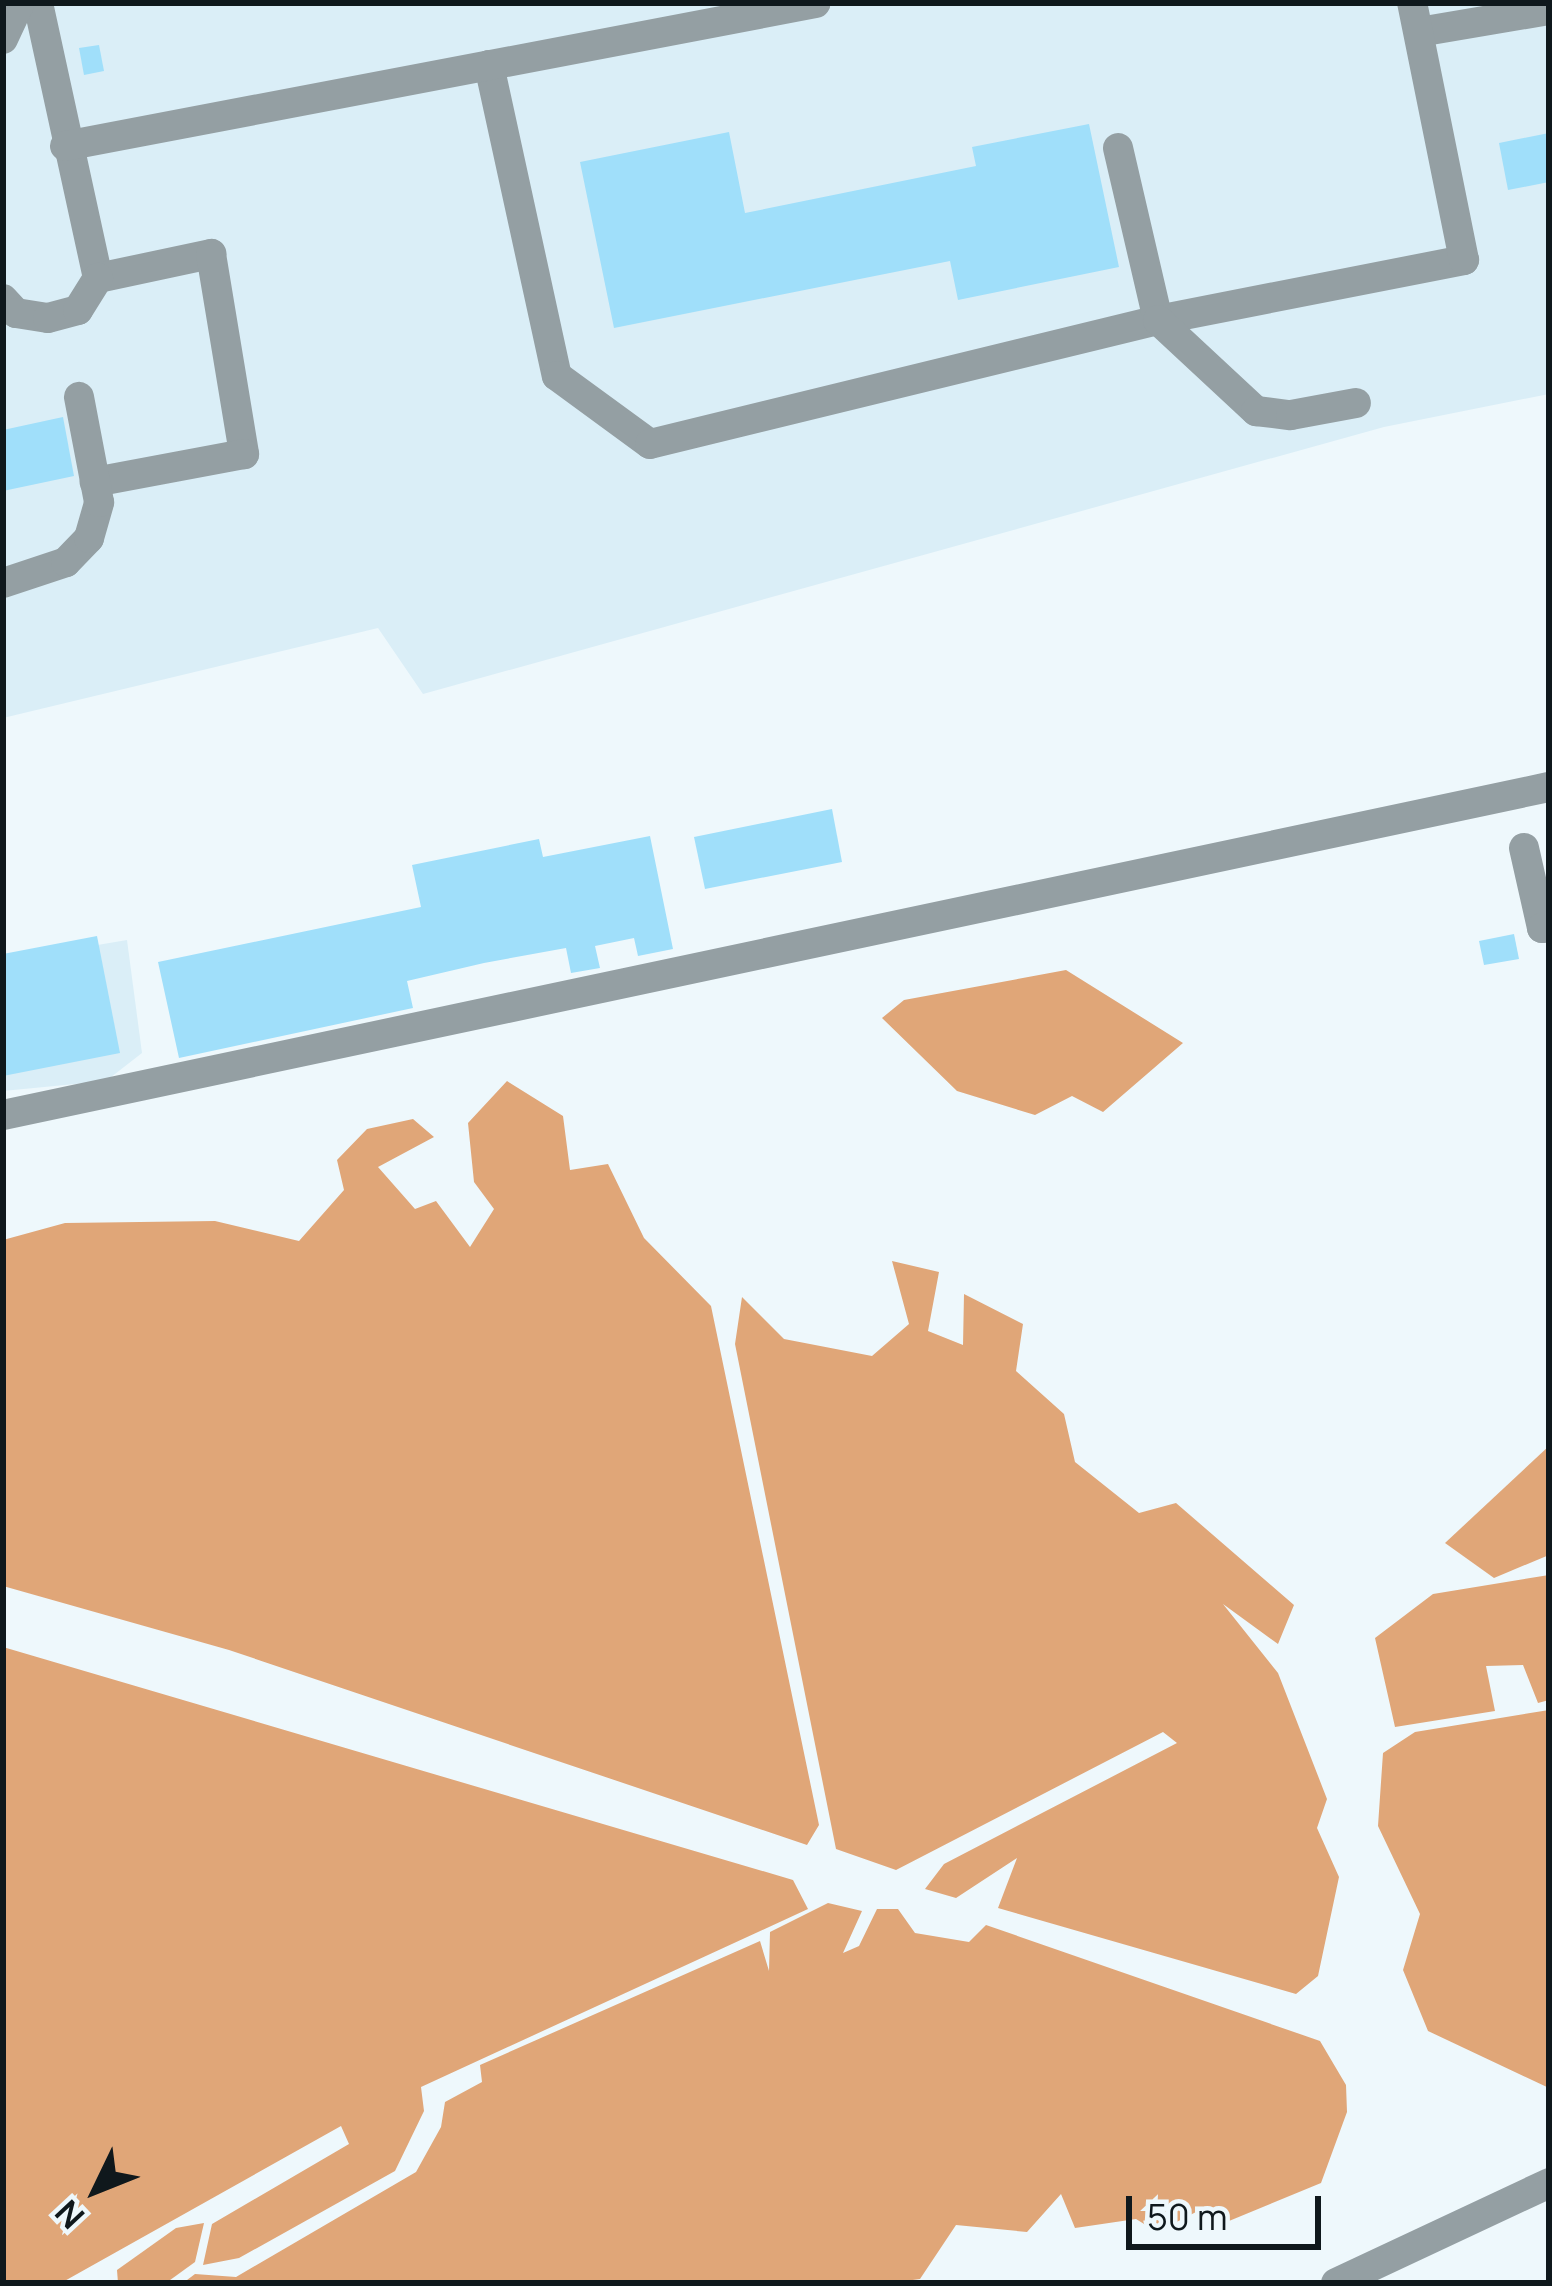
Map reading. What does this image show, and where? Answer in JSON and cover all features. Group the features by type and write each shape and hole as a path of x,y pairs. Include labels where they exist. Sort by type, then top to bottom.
{"lane":[{"path":"3,39 20,3"},
{"path":"38,3 65,146 98,278"},
{"path":"65,146 815,3"},
{"path":"488,65 556,376 650,444 1158,320 1464,260 1415,17 1549,10"},
{"path":"1118,148 1158,320 1256,411 1291,415 1356,404"},
{"path":"3,299 16,313 48,318 78,310 98,278 211,254 244,454 95,482"},
{"path":"3,584 66,562 89,538 95,482 79,398"},
{"path":"3,1115 1549,787"},
{"path":"1524,848 1542,928 1549,926"},
{"path":"1336,2283 1549,2183"}],"shaded area":[{"path":"3,3 1549,3 1549,394 1384,427 423,694 378,628 3,718"},
{"path":"127,940 142,1053 106,1081 3,1091 3,961"},
{"path":"1066,970 1183,1043 1103,1112 1072,1096 1035,1115 957,1091 882,1018 904,1000"},
{"path":"507,1081 563,1116 570,1170 608,1164 644,1238 711,1306 819,1825 807,1845 229,1650 3,1586 3,1240 65,1223 215,1221 299,1241 344,1190 337,1160 367,1129 413,1119 434,1137 378,1167 415,1209 436,1201 470,1247 494,1209 474,1182 468,1123"},
{"path":"892,1261 939,1272 928,1331 963,1345 964,1294 1023,1324 1016,1371 1064,1414 1075,1462 1139,1513 1176,1503 1294,1605 1278,1644 1223,1604 1278,1673 1327,1799 1317,1828 1339,1877 1318,1976 1296,1994 998,1908 1017,1858 956,1898 925,1889 944,1864 1177,1743 1163,1732 896,1870 836,1849 735,1344 742,1297 784,1339 872,1356 909,1324"},
{"path":"1549,1446 1549,1555 1494,1578 1445,1543"},
{"path":"1549,1575 1549,1700 1538,1703 1523,1665 1486,1666 1495,1711 1395,1727 1375,1638 1433,1594"},
{"path":"3,1647 793,1880 808,1909 421,2087 424,2111 395,2171 239,2258 203,2265 212,2224 349,2144 341,2126 61,2283 3,2283"},
{"path":"1549,1710 1549,2088 1428,2031 1403,1970 1420,1914 1378,1826 1383,1753 1415,1732"},
{"path":"828,1903 862,1911 843,1953 859,1946 877,1909 898,1909 915,1933 969,1942 986,1925 1320,2041 1346,2085 1347,2112 1321,2183 1229,2221 1198,2211 1157,2232 1136,2219 1075,2228 1061,2194 1027,2232 956,2225 920,2279 891,2283 183,2283 195,2274 236,2277 416,2172 441,2127 445,2102 482,2082 480,2065 760,1941 769,1971 770,1932"},
{"path":"204,2223 195,2262 166,2283 118,2283 117,2270 176,2228"}],"building":[{"path":"99,45 104,71 84,75 79,48"},
{"path":"1089,124 1119,267 958,300 950,261 614,328 580,162 729,132 745,213 976,166 972,147"},
{"path":"1549,133 1549,182 1508,190 1499,143"},
{"path":"63,417 74,476 3,491 3,430"},
{"path":"832,809 842,862 705,889 694,837"},
{"path":"650,836 673,949 638,956 634,938 595,946 600,968 571,973 566,948 484,963 407,981 413,1008 179,1058 158,962 421,907 412,865 539,839 543,857"},
{"path":"1514,934 1519,959 1484,965 1479,941"},
{"path":"97,936 120,1053 3,1076 3,954"}]}
